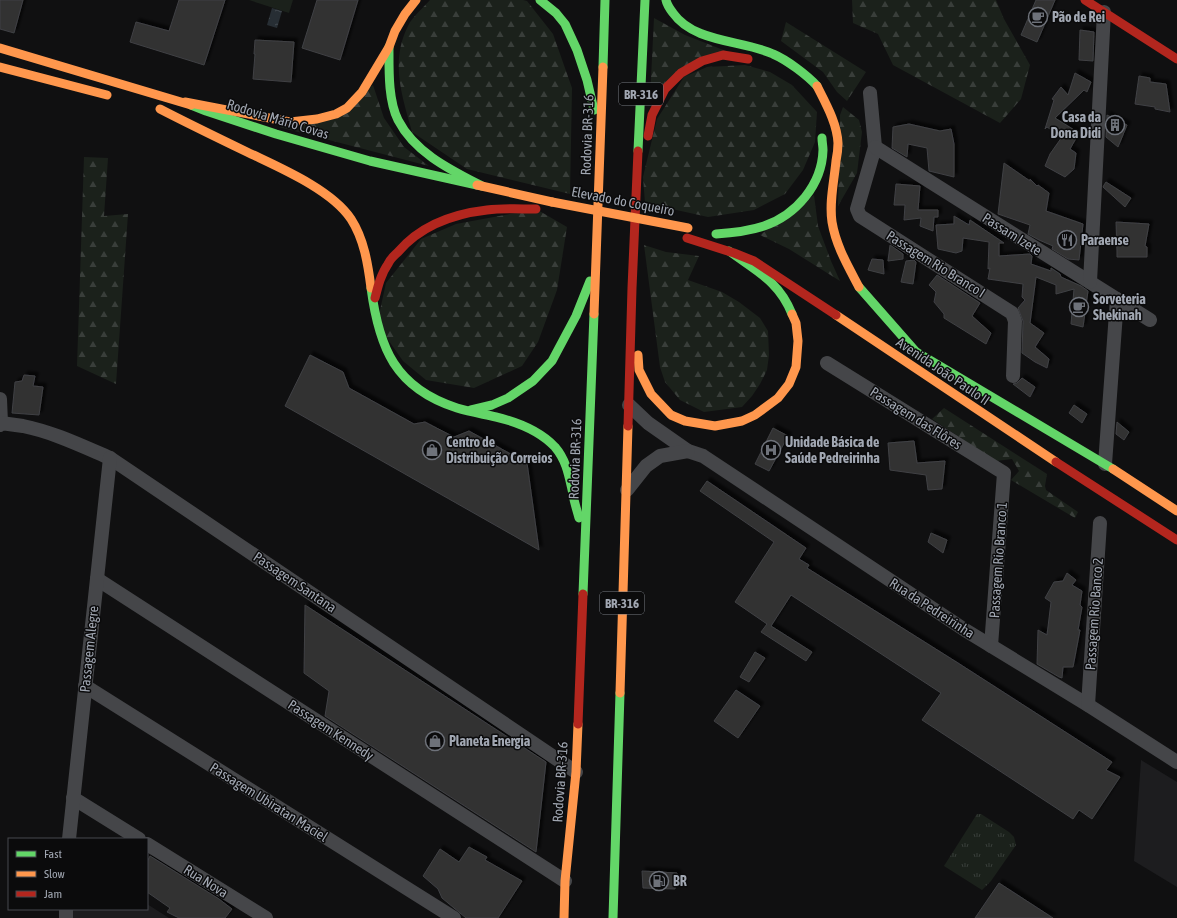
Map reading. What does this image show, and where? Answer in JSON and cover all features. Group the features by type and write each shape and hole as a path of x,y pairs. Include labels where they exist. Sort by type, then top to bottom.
{"main road":[{"path":"184,102 290,122 317,119 336,114 347,108 362,92 389,47 395,31 405,14 416,0"},
{"path":"540,0 556,13 565,24 577,50 601,139"},
{"name":"Rodovia BR-316","path":"564,918 565,881 576,772 601,139 605,0"},
{"name":"BR-316","path":"613,918 632,288 645,0"},
{"path":"666,0 667,4 678,20 694,31 731,43 754,47 774,54 810,78 817,86 829,109 838,144 831,197 832,221 836,238 845,260 861,290 917,353"},
{"path":"1085,0 1177,59"},
{"path":"389,47 389,74 392,96 397,118 409,137 427,155 449,169 482,186"},
{"name":"Rodovia Mário Covas","path":"0,48 184,102 276,134 370,161 552,202"},
{"path":"636,188 652,115 665,89 681,73 702,61 723,55 754,60"},
{"path":"0,67 115,97"},
{"path":"205,122 156,108 292,175 325,194 350,216 358,232 367,258 373,307 380,336 390,359 407,381 430,396 455,407 504,418 536,431 549,442 562,457 569,474 573,498 586,538"},
{"path":"734,240 712,233 738,232 772,224 787,216 809,192 816,180 823,151 821,129"},
{"path":"373,307 379,282 388,263 402,246 419,232 440,222 481,211 503,209 540,210 497,200"},
{"name":"Elevado do Coqueiro","path":"552,202 692,228"},
{"name":"Elevado do Coqueiro","path":"589,219 604,222"},
{"name":"Elevado do Coqueiro","path":"626,227 642,230"},
{"name":"Avenida João Paulo II","path":"683,238 729,250 768,270 1011,433 1177,540"},
{"path":"632,288 640,370 644,383 651,394 671,415 685,421 701,425 715,426 742,421 755,415 778,398 789,384 796,367 798,341 796,324 789,306 782,294 771,281 729,250"},
{"path":"756,252 776,265"},
{"path":"470,410 492,405 508,398 533,381 552,361 576,316 596,269"},
{"name":"Avenida João Paulo II","path":"890,336 1105,464 1177,511"}],"street":[{"path":"1090,282 1104,12"},
{"path":"870,93 875,147"},
{"name":"Passam Izete","path":"875,147 1150,320"},
{"name":"Passagem Rio Branco I","path":"875,147 857,209 860,216 1012,313 1015,321 1013,376"},
{"path":"1105,464 1117,299"},
{"name":"Passagem das Flôres","path":"827,363 1004,473"},
{"path":"0,399 0,424"},
{"name":"Rua da Pedreirinha","path":"629,405 648,423 688,451 703,456 991,646 1088,705 1177,762"},
{"name":"Passagem Santana","path":"0,424 24,426 47,433 74,442 110,458 576,772"},
{"path":"627,490 646,466 660,456 688,451"},
{"name":"Passagem Alegre","path":"69,838 110,458"},
{"name":"Passagem Rio Branco 1","path":"991,646 1004,473"},
{"name":"Passagem Rio Banco 2","path":"1088,705 1100,523"},
{"name":"Passagem Kennedy","path":"97,579 565,881"},
{"name":"Passagem Ubiratan Maciel","path":"85,686 454,918"},
{"path":"73,798 137,838"},
{"name":"Rua Nova","path":"148,845 266,918"}],"shaded area":[{"path":"1141,760 1177,782 1177,887 1134,861"},
{"path":"148,905 169,918 71,918 71,910 148,910"}],"green space":[{"path":"249,0 293,0 289,13"},
{"path":"430,0 527,1 553,34 572,88 570,194 467,169 412,132 400,79 400,53 408,26"},
{"path":"852,0 996,0 1004,19 1030,65 1021,99 1000,123 893,65 878,34 853,23"},
{"path":"654,18 685,35 726,51 650,99"},
{"path":"786,22 866,72 847,101 837,92 823,72 781,41"},
{"path":"745,65 770,72 792,85 817,112 815,142 803,170 785,194 754,210 708,217 645,203 643,177 657,119 684,77 707,67"},
{"path":"373,85 384,118 404,147 429,166 279,127 338,116"},
{"path":"843,107 859,120 862,132 857,173 838,206 840,115"},
{"path":"84,157 108,158 104,216 128,214 116,384 77,366"},
{"path":"814,195 818,226 840,281 789,249 760,235"},
{"path":"536,209 567,227 557,290 538,342 522,366 474,388 426,380 403,361 377,324 386,283 421,239 456,224"},
{"path":"644,245 666,252 699,256 688,280 722,292 739,302 760,318 768,331 769,355 767,370 752,396 742,407 704,412 680,400 665,382 660,367"},
{"path":"944,408 1047,474 1045,486 1046,490 1078,512 1075,518 1011,480 1019,471 1012,459 996,461 932,419"},
{"path":"977,814 981,814 1009,832 1014,837 1016,845 991,881 982,890 944,866"}],"water":[{"path":"272,8 282,11 277,28 267,25"}],"building":[{"path":"0,0 23,0 14,33 0,29"},
{"path":"179,0 225,0 204,65 130,42 136,22 169,31"},
{"path":"317,0 358,0 340,60 302,48"},
{"name":"Pão de Rei","path":"1036,0 1055,0 1037,42 1021,35"},
{"path":"1080,30 1094,32 1093,61 1079,60"},
{"path":"255,40 294,42 291,82 253,79"},
{"path":"1075,73 1091,82 1087,92 1084,90 1055,118 1079,133 1070,149 1076,153 1074,169 1065,177 1045,166 1050,154 1062,137 1047,127 1045,129 1054,100 1052,99 1061,87 1068,95"},
{"path":"1139,76 1150,78 1150,82 1166,84 1170,112 1155,109 1155,107 1135,104"},
{"path":"1107,115 1127,125 1118,147 1106,137"},
{"path":"909,124 940,131 951,129 954,144 954,177 929,171 927,148 908,144 907,157 892,148 893,127"},
{"path":"1004,163 1049,193 1046,211 1083,224 1079,260 1068,259 1052,249 1053,246 1028,234 1030,225 998,214"},
{"path":"1106,182 1131,198 1125,207 1103,187"},
{"path":"896,184 920,186 918,210 938,210 938,217 934,217 933,231 920,226 921,218 904,220 905,205 894,205"},
{"path":"954,216 969,225 970,220 1004,243 999,243 999,256 1030,254 1032,256 1031,264 1051,271 1051,268 1060,274 1061,277 1081,286 1088,291 1083,327 1071,324 1074,289 1056,294 1056,285 1036,277 1030,323 1044,333 1035,347 1049,359 1047,368 1022,353 1023,321 1018,308 1025,300 1022,297 1023,284 988,279 990,268 988,269 989,242 963,238 962,251 956,253 938,249 936,225 954,224"},
{"path":"1116,222 1149,224 1145,246 1147,247 1147,257 1117,257"},
{"path":"890,245 903,254 903,259 888,261"},
{"path":"872,259 883,260 884,274 868,270"},
{"path":"914,260 916,262 913,284 901,282 906,261"},
{"path":"937,275 980,303 972,316 991,333 986,344 944,318 944,314 934,302 936,292 929,285"},
{"name":"Centro de Distribuição Correios","path":"310,355 343,372 349,388 414,424 425,422 454,437 469,431 527,463 539,550 285,406"},
{"path":"24,375 35,376 33,386 43,387 39,415 12,413 15,382 22,381"},
{"path":"1022,378 1035,387 1030,397 1013,384 1017,383"},
{"path":"1074,405 1087,414 1082,423 1069,413"},
{"path":"1117,422 1129,432 1124,440 1116,434"},
{"name":"Unidade Básica de Saúde Pedreirinha","path":"773,428 788,436 769,471 755,464"},
{"path":"914,441 917,463 945,461 942,489 928,490 926,475 890,470 888,443"},
{"path":"707,481 806,548 799,559 809,565 807,568 1112,762 1106,770 1120,777 1092,819 1079,810 1073,819 922,720 941,693 791,595 771,626 812,652 806,661 761,632 767,624 735,602 774,542 700,491"},
{"path":"931,533 947,540 943,553 928,542"},
{"path":"1067,573 1076,580 1072,585 1082,591 1080,605 1082,607 1078,630 1080,630 1073,667 1063,667 1062,678 1037,664 1038,630 1047,635 1051,602 1045,598 1054,582 1063,581"},
{"name":"Planeta Energia","path":"305,605 546,762 536,852 325,716 329,691 304,673"},
{"path":"755,652 765,658 749,682 740,677"},
{"path":"736,690 760,706 738,738 714,721"},
{"path":"469,847 487,857 485,860 522,881 498,918 466,918 442,898 438,889 423,876 440,849 459,862"},
{"path":"150,856 219,899 232,909 225,918 179,918 167,912 170,908 148,893 148,860"},
{"name":"BR","path":"642,871 677,873 675,889 643,888"},
{"path":"999,883 1053,918 975,918"}],"traffic: fast":[{"path":"540,0 556,13 565,24 577,50 587,80 594,110"},
{"path":"603,67 605,0"},
{"path":"638,151 645,0"},
{"path":"666,0 673,13 682,23 693,30 720,40 761,49 773,54 796,68 817,86"},
{"path":"389,47 392,103 398,120 405,132 424,151 446,167 482,186"},
{"path":"191,105 276,134 370,161 477,185"},
{"path":"716,234 740,232 764,226 776,221 796,206 805,197 818,175 823,150 822,138"},
{"path":"729,251 766,278 780,293 792,314"},
{"path":"471,410 492,405 508,398 533,381 552,361 576,316 590,281"},
{"path":"859,287 917,353"},
{"path":"371,288 374,310 385,347 394,363 405,377 419,389 436,400 467,411 520,424 535,431 549,441 559,452 565,464 579,518"},
{"path":"583,594 594,314"},
{"path":"908,347 1113,469"},
{"path":"613,918 620,693"}],"traffic: slow":[{"path":"185,102 290,122 317,119 336,114 347,108 362,92 389,47 395,31 405,14 416,0"},
{"path":"0,48 191,105"},
{"path":"0,67 107,95"},
{"path":"594,314 603,67"},
{"path":"817,86 836,128 838,143 831,199 832,222 839,248 859,287"},
{"path":"160,109 288,172 331,198 351,219 359,235 367,261 371,288"},
{"path":"477,185 552,202"},
{"path":"552,202 688,228"},
{"path":"638,355 639,370 651,394 671,415 685,421 715,426 742,421 755,415 778,398 789,384 796,367 798,341 796,323 792,314"},
{"path":"836,315 1056,462"},
{"path":"620,693 628,426"},
{"path":"1113,469 1177,511"},
{"path":"564,918 565,881 576,772 578,724"}],"traffic: jam":[{"path":"1085,0 1177,59"},
{"path":"648,136 652,115 665,89 681,73 702,61 723,55 748,59"},
{"path":"628,426 638,151"},
{"path":"375,298 382,276 390,261 407,243 427,228 438,222 462,214 499,209 536,209"},
{"path":"687,238 754,261 836,315"},
{"path":"1056,462 1177,540"},
{"path":"578,724 583,594"}],"place":[{"name":"Pão de Rei","path":"1038,17"},
{"name":"Casa da Dona Didi","path":"1115,125"},
{"name":"Paraense","path":"1067,240"},
{"name":"Sorveteria Shekinah","path":"1079,307"},
{"name":"Centro de Distribuição Correios","path":"432,450"},
{"name":"Unidade Básica de Saúde Pedreirinha","path":"771,450"},
{"name":"Planeta Energia","path":"435,741"},
{"name":"BR","path":"659,881"}]}
